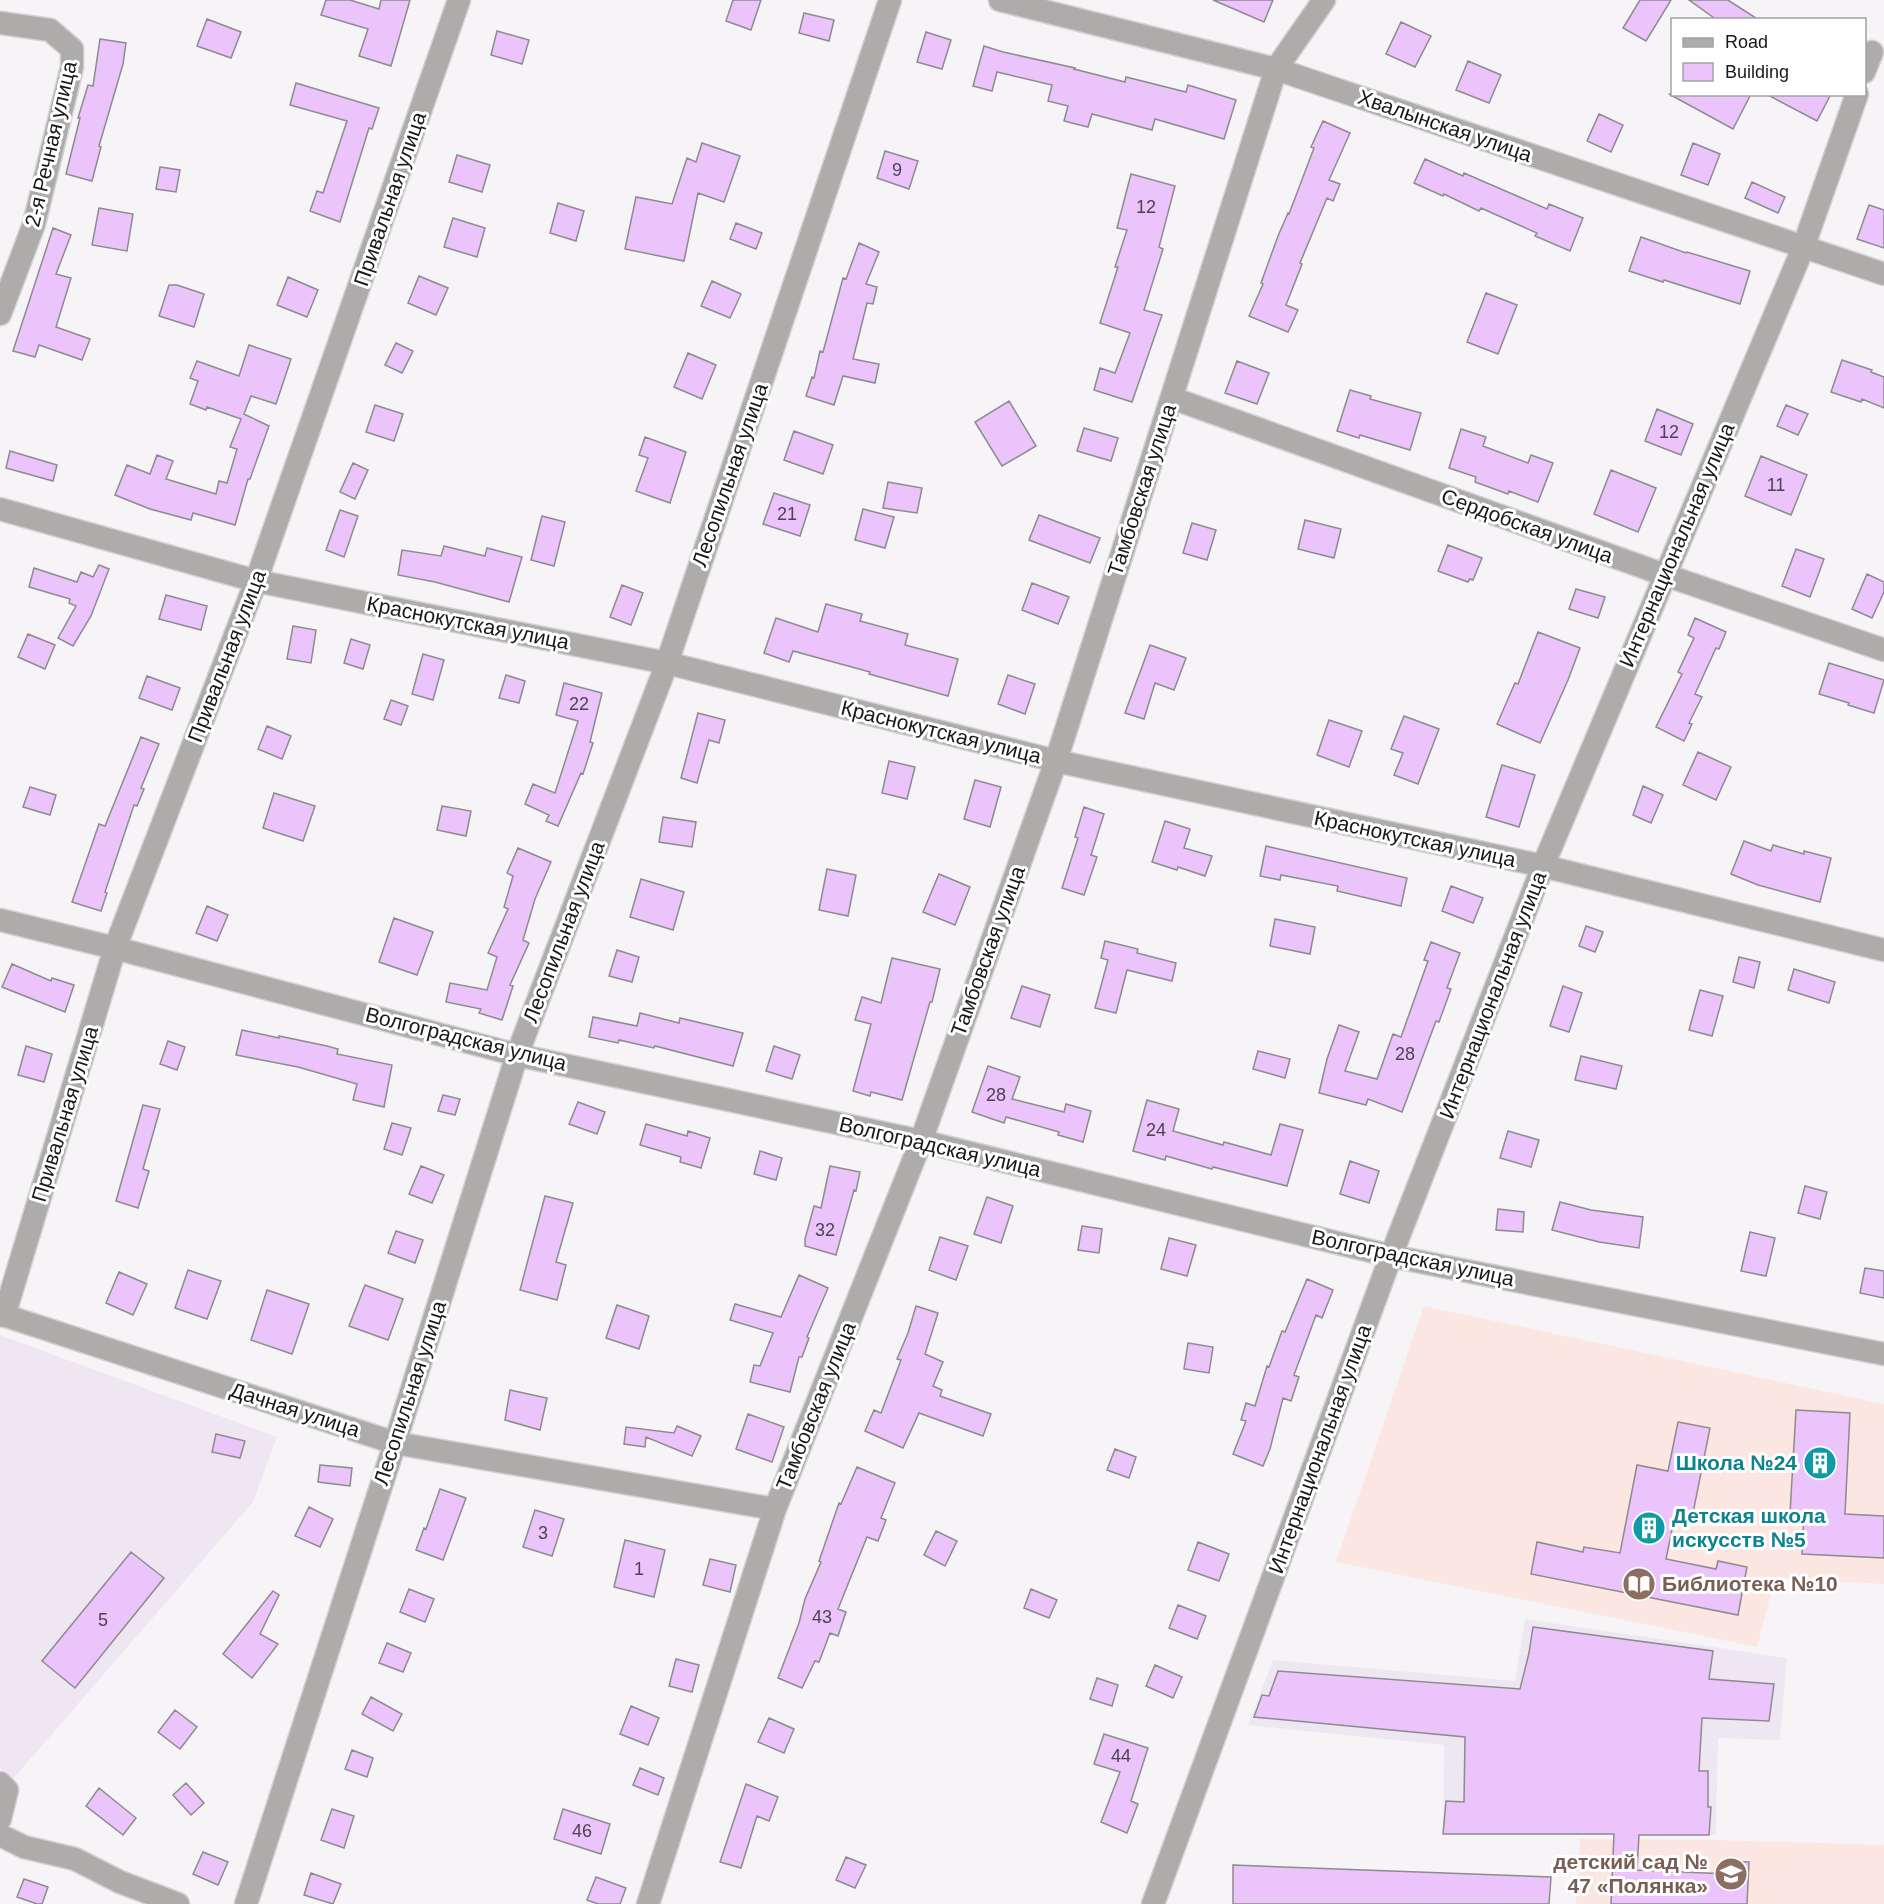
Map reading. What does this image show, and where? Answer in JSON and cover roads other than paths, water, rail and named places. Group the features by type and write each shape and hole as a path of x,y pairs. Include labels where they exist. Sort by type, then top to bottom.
{"street":[{"name":"Привальная улица","path":"2,1315 115,948 256,582 459,0"},
{"name":"Лесопильная улица","path":"246,1904 517,1055 667,663 890,0"},
{"name":"Хвалынская улица","path":"1000,0 1276,69 1884,274"},
{"name":"Тамбовская улица","path":"648,1904 775,1509 921,1141 1056,762 1276,69 1324,0"},
{"name":"2-я Речная улица","path":"0,23 50,30 72,49 72,67 34,224 0,314"},
{"name":"Интернациональная улица","path":"1153,1904 1391,1256 1543,866 1803,248 1856,96"},
{"name":"Сердобская улица","path":"1172,398 1665,575 1884,650"},
{"name":"Краснокутская улица","path":"0,509 256,582 667,663 1056,762 1543,866 1884,950"},
{"name":"Волгоградская улица","path":"0,920 115,948 517,1055 921,1141 1391,1256 1884,1354"},
{"name":"Дачная улица","path":"2,1315 395,1443 775,1509"},
{"path":"0,1783 7,1790 0,1819"},
{"path":"0,1835 24,1846 75,1859 120,1882 178,1904"}],"place":[{"name":"Школа №24","path":"1820,1463"},
{"name":"Детская школа искусств №5","path":"1649,1528"},
{"name":"Библиотека №10","path":"1639,1584"},
{"name":"детский сад № 47 «Полянка»","path":"1731,1874"}]}
